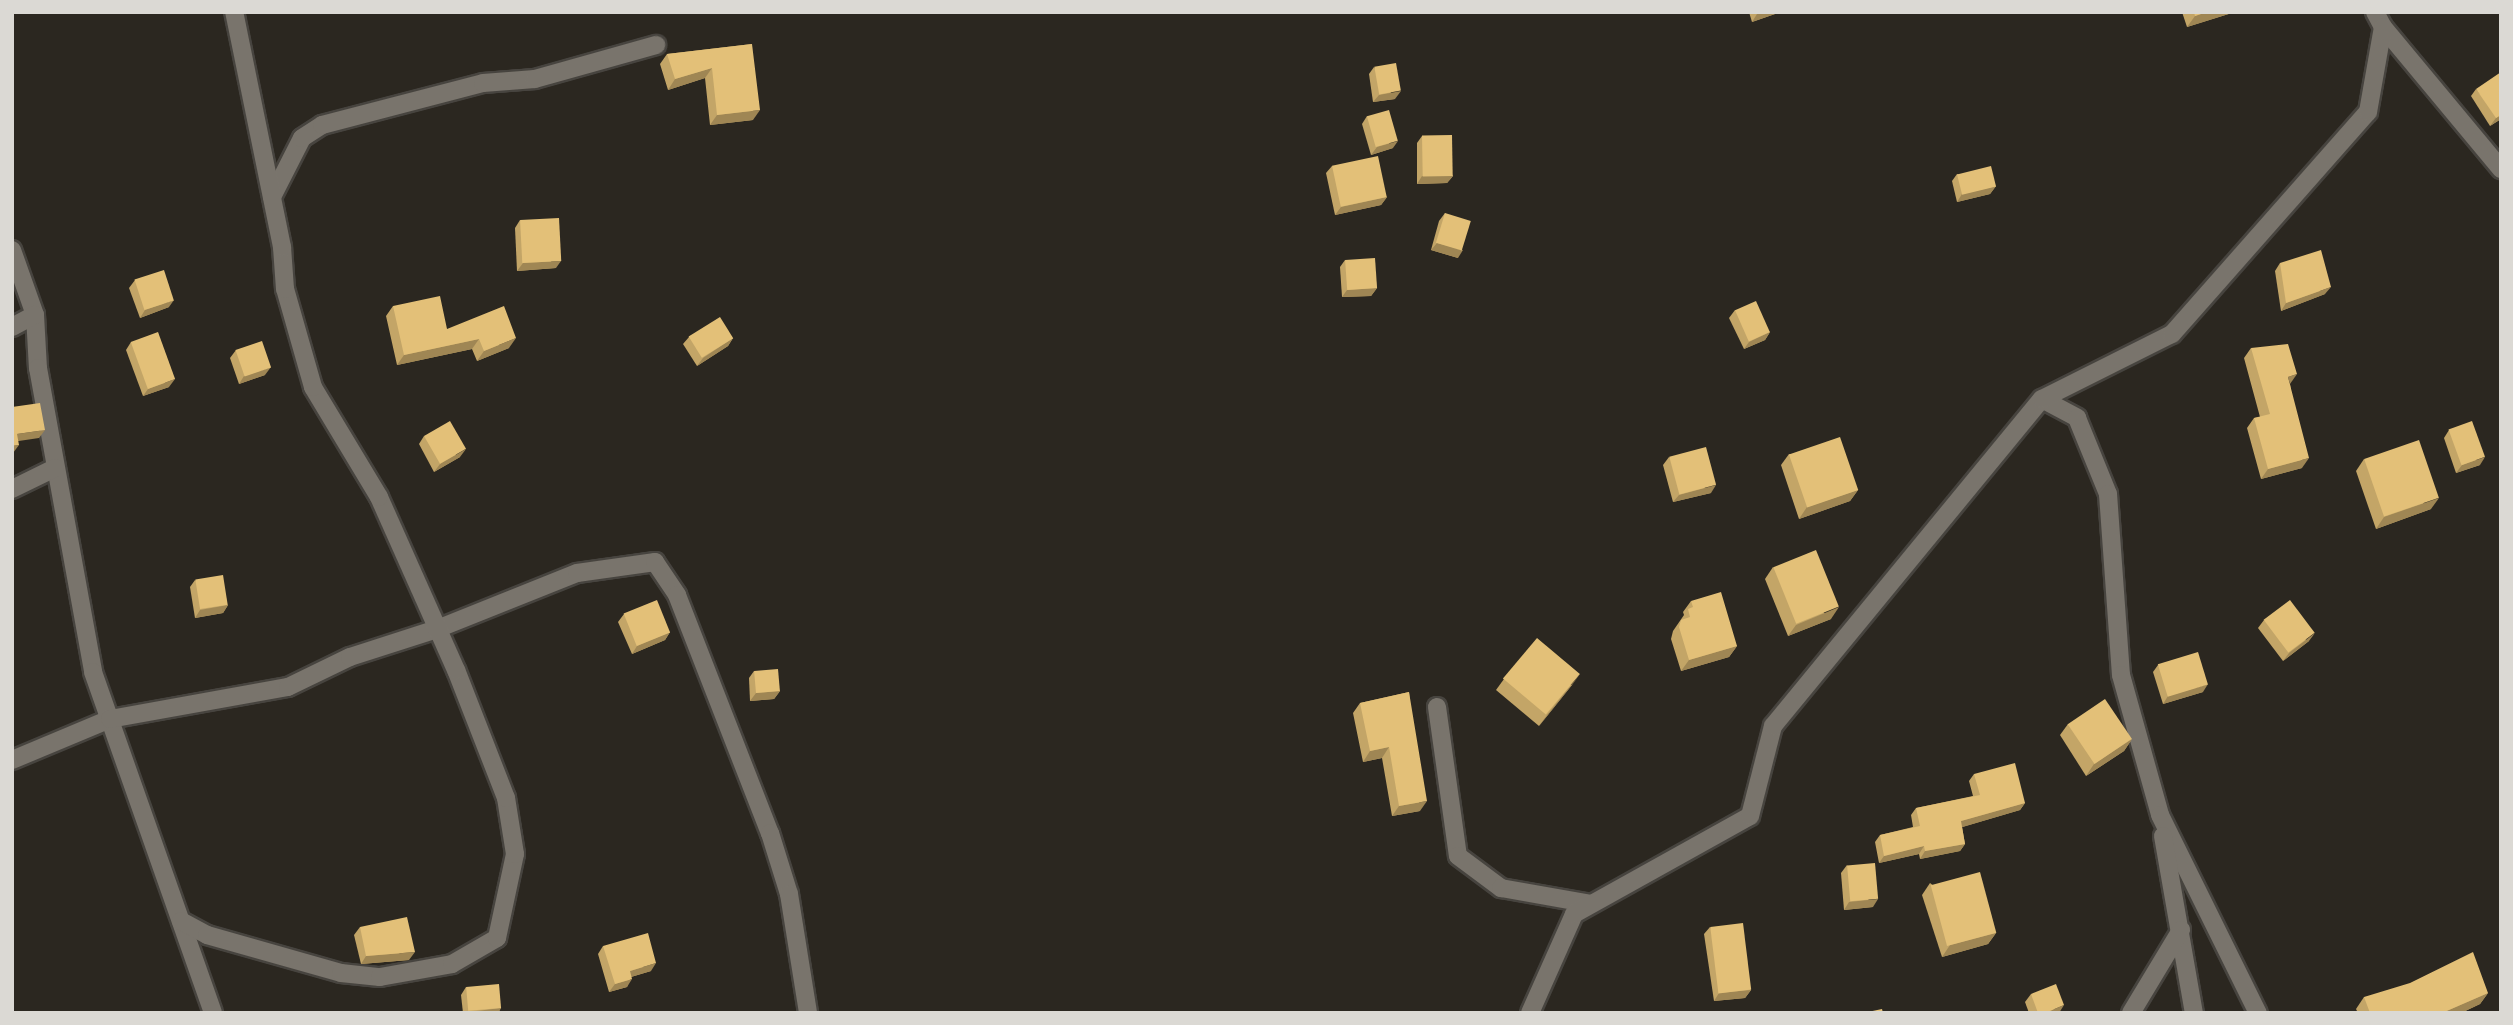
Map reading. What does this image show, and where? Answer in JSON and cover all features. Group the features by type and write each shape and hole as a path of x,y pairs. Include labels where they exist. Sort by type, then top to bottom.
{"street":[{"path":"181,922 207,935 341,973 380,977 452,964 497,938 515,854 506,798 437,629 379,497 313,387 285,289 272,197 234,12"},
{"path":"2379,20 2501,169"},
{"path":"1530,1013 1574,914 1750,816 1773,726 2042,399 2172,334 2368,112 2379,20"},
{"path":"272,197 302,138 322,125 483,83 535,79 656,45"},
{"path":"12,250 35,315 38,368 93,672 213,1013"},
{"path":"12,327 35,315"},
{"path":"2042,399 2077,418 2108,494 2121,675 2160,815 2194,1013"},
{"path":"12,489 55,468"},
{"path":"12,760 110,719 288,687 350,657 437,629 577,573 655,562 677,595 712,677 770,833 789,894 808,1013"},
{"path":"1437,707 1458,856 1501,888 1591,904"},
{"path":"2160,815 2258,1013"},
{"path":"2131,1013 2181,930"}],"building":[{"path":"752,44 760,110 717,115 712,68 675,79 667,54"},
{"path":"1396,63 1401,91 1379,94 1374,67"},
{"path":"2501,72 2501,115 2496,118 2476,89"},
{"path":"1389,110 1398,141 1376,147 1367,116"},
{"path":"1452,135 1453,176 1423,177 1422,136"},
{"path":"1378,156 1387,197 1341,207 1332,166"},
{"path":"1991,166 1996,186 1962,195 1957,174"},
{"path":"1445,213 1471,221 1462,251 1436,243"},
{"path":"559,218 561,261 522,263 520,220"},
{"path":"2321,250 2331,287 2286,303 2280,263"},
{"path":"1375,258 1377,288 1347,290 1345,260"},
{"path":"164,270 174,300 144,310 135,280"},
{"path":"440,296 447,329 504,306 516,338 484,351 479,339 404,355 393,306"},
{"path":"1756,301 1770,332 1749,341 1735,310"},
{"path":"720,317 733,338 702,358 689,337"},
{"path":"158,332 175,379 148,389 131,342"},
{"path":"262,341 271,367 245,377 236,350"},
{"path":"2288,344 2297,374 2288,377 2309,458 2268,469 2254,418 2270,414 2251,348"},
{"path":"40,403 45,430 17,434 19,445 12,446 12,407"},
{"path":"450,421 466,449 440,464 424,436"},
{"path":"2472,421 2485,457 2462,465 2449,430"},
{"path":"1840,437 1858,490 1807,508 1789,455"},
{"path":"2419,440 2439,498 2384,517 2364,459"},
{"path":"1706,447 1716,485 1679,495 1669,457"},
{"path":"1816,550 1839,607 1796,624 1773,567"},
{"path":"223,575 228,605 200,609 195,579"},
{"path":"1721,592 1737,646 1689,660 1679,627 1681,620 1690,617 1688,609 1693,607 1691,601"},
{"path":"657,600 670,632 637,646 624,613"},
{"path":"2290,600 2315,633 2288,653 2264,620"},
{"path":"1537,638 1580,674 1546,715 1503,679"},
{"path":"2198,652 2208,685 2168,697 2158,664"},
{"path":"778,669 780,691 756,693 754,671"},
{"path":"1409,692 1427,801 1399,806 1389,747 1370,751 1360,703"},
{"path":"2105,699 2132,739 2095,764 2068,724"},
{"path":"2015,763 2025,803 1961,821 1965,844 1925,851 1924,846 1884,856 1880,835 1920,826 1916,808 1980,795 1974,774"},
{"path":"1875,863 1878,899 1850,901 1847,865"},
{"path":"1980,872 1996,933 1947,946 1931,885"},
{"path":"407,917 415,952 366,956 360,927"},
{"path":"1743,923 1751,990 1718,994 1710,927"},
{"path":"648,933 656,963 630,971 632,979 615,984 603,946"},
{"path":"2473,952 2488,993 2442,1013 2370,1013 2364,997 2410,983"},
{"path":"499,984 501,1008 468,1011 466,987"},
{"path":"2056,984 2064,1005 2038,1013 2031,994"},
{"path":"1882,1009 1883,1013 1863,1013"}]}
